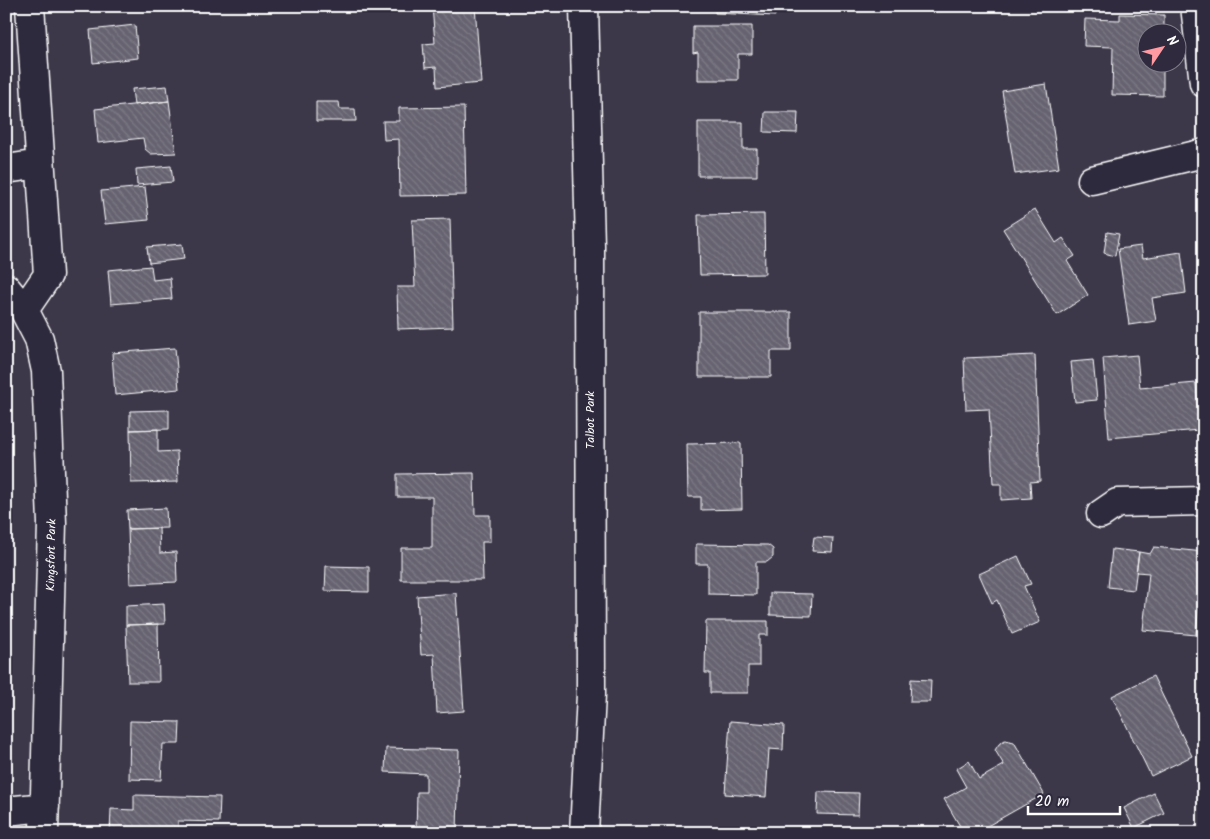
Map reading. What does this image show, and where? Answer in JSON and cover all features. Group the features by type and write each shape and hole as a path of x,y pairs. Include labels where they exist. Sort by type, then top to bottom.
{"street":[{"path":"24,310 48,275 30,6"},
{"name":"Talbot Park","path":"584,6 590,246 591,694 584,833"},
{"path":"1195,6 1204,83"},
{"path":"1092,180 1204,153"},
{"path":"6,169 40,164"},
{"name":"Kingsfort Park","path":"6,288 24,310 39,339 46,371 52,523 44,820"},
{"path":"1101,514 1117,503 1204,501"},
{"path":"6,810 44,820"}],"building":[{"path":"432,6 475,6 481,83 437,87 436,67 425,68 423,44 435,43"},
{"path":"715,6 775,6 775,16 715,13"},
{"path":"1120,14 1164,15 1164,22 1138,22 1138,72 1163,72 1163,96 1112,95 1113,47 1084,46 1085,19 1120,20"},
{"path":"135,25 138,58 93,63 90,30"},
{"path":"693,26 752,26 752,54 738,54 738,80 698,80 698,52 693,53"},
{"path":"1046,84 1059,168 1015,174 1002,91"},
{"path":"167,86 169,101 134,105 132,89"},
{"path":"169,101 176,153 151,154 145,149 143,138 98,143 95,109"},
{"path":"316,102 339,102 340,109 355,109 356,121 316,121"},
{"path":"464,107 466,195 400,196 399,139 384,140 383,121 399,121 399,108"},
{"path":"765,112 798,112 797,133 764,132"},
{"path":"698,122 743,122 743,149 757,149 757,176 698,176"},
{"path":"171,166 173,182 137,185 136,169"},
{"path":"145,187 149,220 105,224 101,191"},
{"path":"1035,209 1056,243 1063,238 1075,256 1067,261 1088,295 1057,315 1003,229"},
{"path":"764,214 765,274 700,275 698,215"},
{"path":"450,219 453,327 398,329 397,287 415,287 412,220"},
{"path":"1107,232 1119,234 1115,256 1104,253"},
{"path":"182,244 184,259 149,263 147,247"},
{"path":"1141,246 1143,258 1181,252 1186,293 1152,298 1156,321 1129,325 1118,249"},
{"path":"151,266 153,280 170,278 172,299 111,304 108,270"},
{"path":"699,312 791,312 791,351 771,351 771,377 699,377"},
{"path":"175,348 179,389 115,395 112,353"},
{"path":"1035,355 1040,481 1030,482 1031,498 1001,500 1001,484 993,484 989,409 966,410 964,358"},
{"path":"1137,355 1140,388 1196,383 1199,430 1109,438 1103,358"},
{"path":"1093,360 1097,400 1075,402 1071,362"},
{"path":"169,410 169,429 130,430 130,411"},
{"path":"158,429 158,452 177,451 178,482 131,483 130,430"},
{"path":"741,443 742,509 701,510 701,497 688,497 687,444"},
{"path":"474,473 475,515 490,515 490,542 482,542 483,580 401,580 401,548 432,548 432,497 397,497 397,474"},
{"path":"166,508 167,528 128,529 127,510"},
{"path":"159,528 160,553 176,552 177,582 130,584 128,529"},
{"path":"814,537 833,538 832,552 812,551"},
{"path":"696,544 768,545 773,549 773,557 767,562 756,562 756,595 708,594 708,564 696,564"},
{"path":"1154,547 1204,552 1196,635 1143,630 1149,573 1136,572 1139,552 1150,554"},
{"path":"1112,549 1139,552 1134,590 1108,587"},
{"path":"1018,556 1031,584 1024,586 1040,622 1012,634 997,600 992,603 979,574"},
{"path":"326,566 369,567 369,592 325,591"},
{"path":"456,593 464,711 437,713 434,654 421,655 417,596"},
{"path":"770,593 812,594 811,616 770,615"},
{"path":"164,604 165,624 126,625 126,606"},
{"path":"706,621 768,621 768,635 759,635 759,666 748,666 748,693 710,693 710,673 705,673"},
{"path":"158,624 159,682 128,682 126,625"},
{"path":"6,657 12,661 6,669"},
{"path":"1153,676 1192,756 1151,776 1112,696"},
{"path":"911,679 931,680 930,702 910,702"},
{"path":"130,721 180,722 179,744 163,744 161,780 129,779"},
{"path":"730,721 784,725 783,750 769,749 766,797 725,794"},
{"path":"1005,740 1014,742 1044,794 975,833 964,833 944,799 966,787 956,769 969,761 979,779 1004,765 995,750"},
{"path":"386,748 459,750 457,833 416,833 417,792 426,792 426,774 385,772"},
{"path":"818,792 859,793 858,815 817,814"},
{"path":"1154,793 1164,813 1134,828 1124,808"},
{"path":"134,795 220,797 219,822 178,821 178,833 110,833 111,809 134,810"}]}
